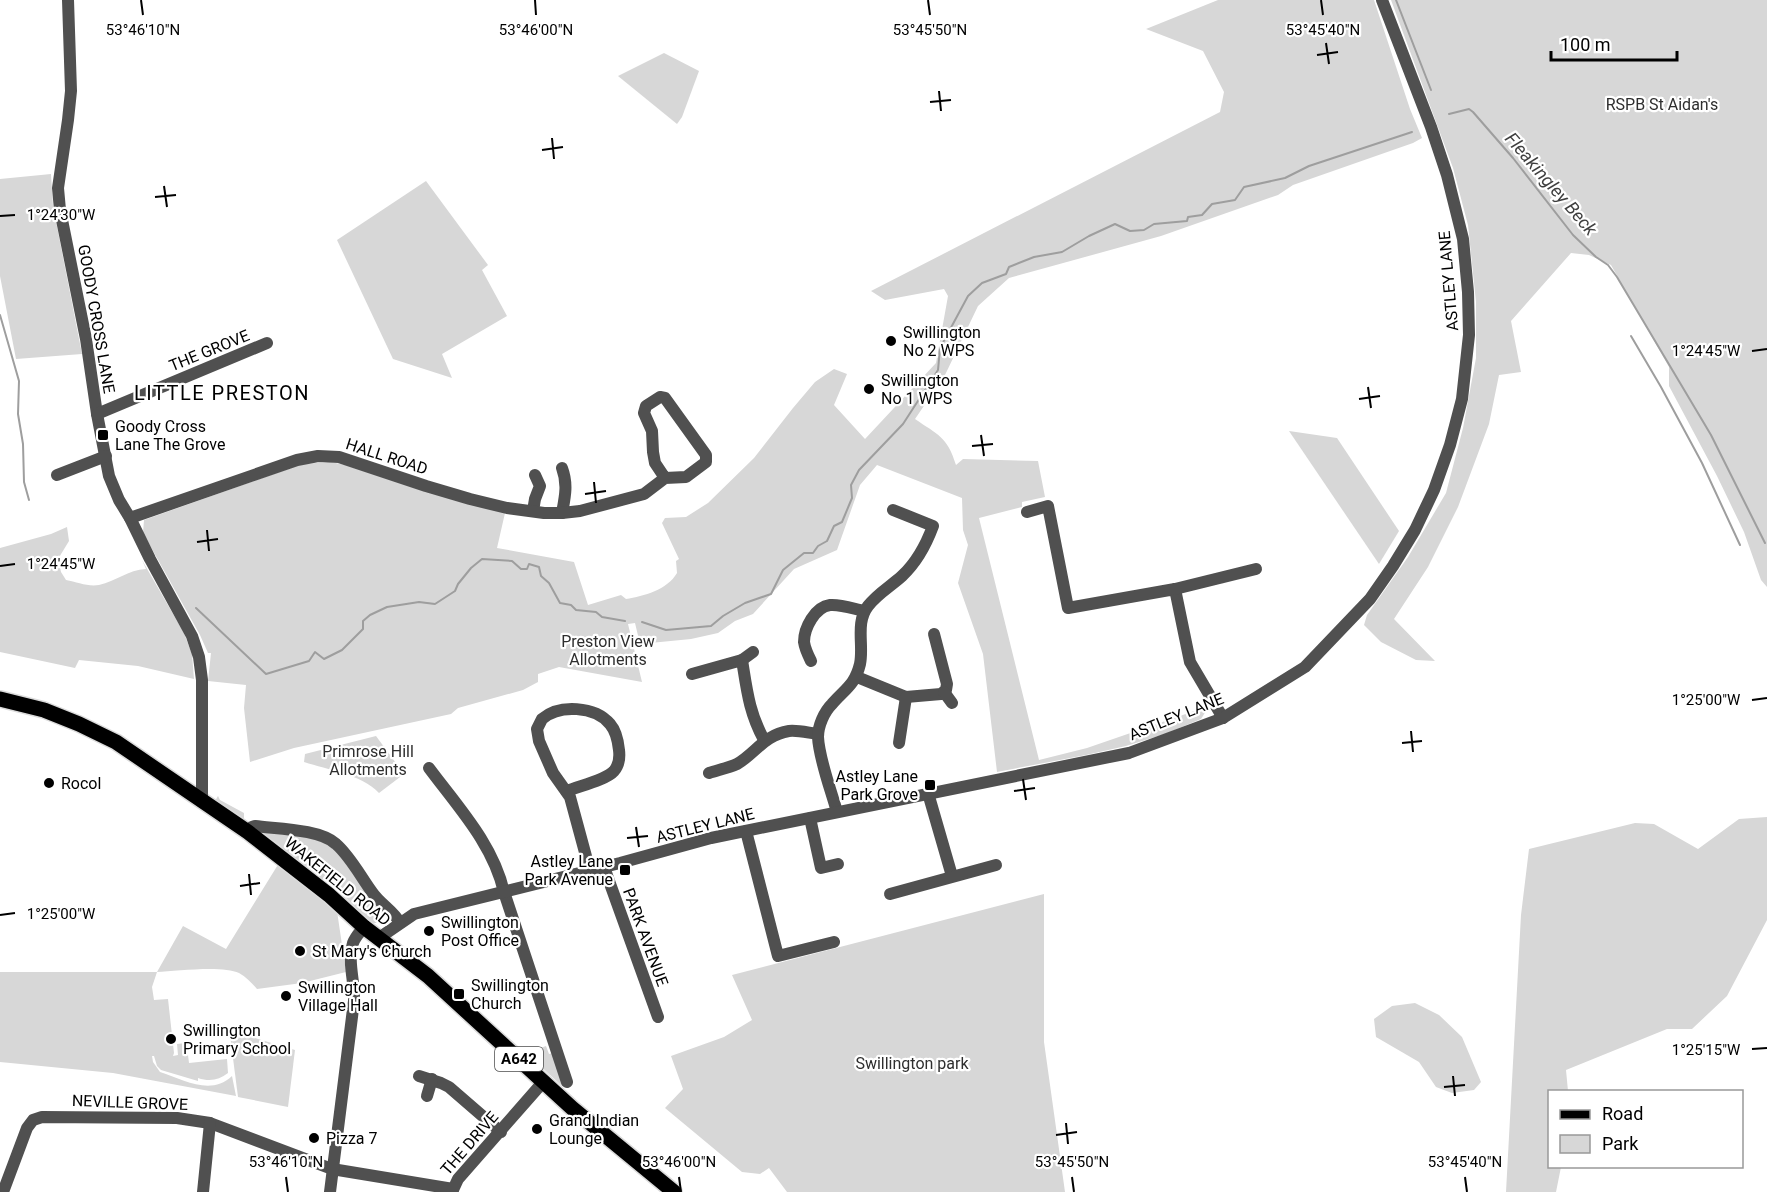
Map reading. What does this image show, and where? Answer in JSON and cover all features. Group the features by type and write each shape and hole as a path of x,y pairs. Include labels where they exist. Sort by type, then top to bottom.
{"main road":[{"name":"WAKEFIELD ROAD","path":"0,699 44,710 116,742 248,832 328,895 364,927 429,976 544,1082 568,1092 674,1192"}],"street":[{"name":"GOODY CROSS LANE","path":"68,0 71,91 58,188 60,210 86,339 109,476 114,490 192,636 199,657 202,680 202,802"},
{"name":"ASTLEY LANE","path":"379,938 414,914 590,871 711,838 1129,753 1223,718 1305,667 1370,599 1410,539 1434,490 1450,445 1462,399 1469,335 1463,239 1447,175 1382,0"},
{"name":"THE GROVE","path":"97,414 267,343"},
{"path":"660,397 664,398 707,458 705,464 686,477 665,478 656,463 652,431 644,413 646,406 660,397"},
{"path":"57,475 105,456"},
{"name":"HALL ROAD","path":"130,518 297,460 325,456 346,458 426,486 507,508 562,513 580,511 644,494 665,478"},
{"path":"562,468 567,490 562,513"},
{"path":"533,511 540,486 535,475"},
{"path":"1027,512 1048,506 1068,608 1175,589 1256,569"},
{"path":"837,812 820,749 818,734 823,717 831,704 851,686 857,677 861,661 861,624 864,611 904,574 917,559 936,528 893,510"},
{"path":"1175,589 1190,662 1223,718"},
{"path":"811,661 805,648 805,637 813,616 818,610 832,605 864,611"},
{"path":"857,677 906,697 938,695 944,692 947,681 934,634"},
{"path":"692,674 742,660 753,652"},
{"path":"742,660 748,704 764,740"},
{"path":"944,692 952,703"},
{"path":"899,743 906,697"},
{"path":"567,791 610,774 615,770 620,759 617,738 611,725 600,716 588,711 551,712 542,718 537,729 539,741 553,773 567,791 590,871"},
{"path":"709,773 736,764 764,740 773,736 790,731 818,734"},
{"path":"429,768 493,857 568,1092"},
{"path":"928,793 952,876"},
{"path":"810,818 821,868 838,864"},
{"path":"248,832 255,826 303,832 330,839 340,848 375,896 400,923"},
{"path":"746,831 778,956 834,942"},
{"path":"890,894 996,865"},
{"name":"PARK AVENUE","path":"604,867 658,1017"},
{"path":"330,1192 355,990 351,956 353,941 364,927"},
{"path":"419,1076 432,1079 448,1088 501,1132"},
{"path":"427,1096 432,1079"},
{"name":"THE DRIVE","path":"332,1169 453,1191 458,1179 544,1082"},
{"name":"NEVILLE GROVE","path":"3,1192 27,1128 38,1118 177,1118 210,1123 332,1169"},
{"path":"203,1192 210,1123"}],"green space":[{"name":"Preston View Allotments","path":"1218,0 1374,0 1410,109 1422,138 1293,185 1278,195 1161,236 1009,278 978,306 945,375 915,419 945,442 956,465 963,459 1038,461 1045,497 1022,502 1022,507 979,518 1039,760 1087,748 1203,708 1203,704 1206,703 1206,711 1201,719 1165,734 1126,746 997,772 983,654 958,583 968,545 963,530 962,498 877,465 860,485 837,550 794,569 753,614 735,621 718,633 691,639 640,644 635,623 628,624 642,682 559,667 538,674 538,682 523,690 458,708 451,714 294,748 250,762 244,708 246,685 208,681 211,653 208,653 143,533 144,520 302,464 330,462 505,513 497,548 574,562 588,605 621,595 626,599 640,596 661,588 677,573 676,561 679,559 662,523 665,518 686,517 708,503 754,458 815,382 834,369 847,374 834,405 865,439 936,363 948,296 944,289 885,300 871,291 1220,112 1224,92 1203,51 1146,29"},
{"name":"RSPB St Aidan's","path":"1391,0 1767,0 1767,587 1761,580 1744,532 1717,476 1669,386 1669,367 1611,265 1589,255 1571,253 1511,321 1521,372 1499,375 1489,424 1458,507 1428,567 1394,619 1435,661 1416,660 1381,642 1364,625 1367,615 1408,557 1446,493 1463,428 1476,358 1476,302 1468,225 1453,168"},
{"path":"664,53 699,71 682,117 677,124 618,76"},
{"path":"51,174 53,206 82,354 16,359 0,276 0,179"},
{"path":"426,181 488,265 482,270 507,316 442,354 452,378 393,359 337,240"},
{"path":"1289,431 1337,438 1399,531 1379,564"},
{"path":"67,527 69,541 58,559 61,572 66,580 99,585 133,571 146,569 142,560 184,633 192,654 194,679 138,666 79,660 75,668 0,652 0,548 51,534"},
{"name":"Primrose Hill Allotments","path":"376,736 404,774 379,793 354,777 304,762 305,754"},
{"path":"218,796 220,800 244,813 244,819 215,801"},
{"path":"1767,817 1767,920 1727,996 1692,1029 1667,1029 1566,1070 1568,1090 1548,1090 1548,1168 1561,1168 1556,1192 1506,1192 1521,915 1529,849 1635,823 1654,824 1698,849 1739,819"},
{"path":"259,830 306,836 333,846 386,914 384,918 371,923 343,895"},
{"path":"279,863 337,911 346,972 302,983 257,989 239,973 222,969 157,972 183,926 226,949"},
{"name":"Swillington park","path":"1044,894 1044,1042 1065,1192 787,1192 769,1168 760,1174 742,1172 665,1108 683,1089 671,1056 724,1037 752,1020 732,975"},
{"path":"0,972 157,972 152,987 154,1000 168,999 173,1056 178,1055 177,1044 186,1043 187,1050 183,1051 183,1055 188,1055 189,1063 227,1059 228,1073 214,1080 198,1078 198,1081 161,1070 152,1056 153,1062 160,1072 206,1086 224,1082 232,1076 236,1096 113,1073 0,1062"},
{"path":"1415,1003 1439,1015 1462,1037 1481,1082 1474,1090 1452,1093 1436,1087 1419,1062 1376,1037 1374,1019 1392,1006"},
{"path":"241,1034 295,1050 288,1107 238,1097 230,1035"},
{"path":"546,1046 549,1054 553,1053 562,1086 526,1053"}],"waterway":[{"path":"1396,0 1431,90"},
{"name":"Fleakingley Beck","path":"1449,114 1469,109 1473,112 1513,158 1573,235 1608,265 1617,277 1711,435 1765,543"},
{"path":"642,622 666,630 711,626 745,603 771,594 783,570 804,553 813,553 818,546 827,541 834,526 842,522 852,498 851,485 859,470 903,424 938,370 940,348 968,296 982,283 1006,274 1009,267 1034,257 1062,252 1115,224 1130,231 1144,230 1154,224 1187,221 1188,217 1202,215 1212,204 1235,200 1244,187 1285,178 1309,166 1412,132"},
{"path":"0,315 19,381 18,414 23,444 24,482 29,500"},
{"path":"1631,336 1702,463 1740,545"},
{"path":"196,608 266,674 309,661 315,652 324,659 342,650 363,629 363,621 387,607 419,602 435,604 455,591 471,568 482,559 512,561 521,569 527,569 529,564 539,567 541,576 549,583 560,603 571,605 576,610 596,612 602,617 625,621"}],"place":[{"name":"Swillington No 2 WPS","path":"891,341"},
{"name":"Swillington No 1 WPS","path":"869,389"},
{"name":"Goody Cross Lane The Grove","path":"103,435"},
{"name":"Rocol","path":"49,783"},
{"name":"Astley Lane Park Grove","path":"930,785"},
{"name":"Astley Lane Park Avenue","path":"625,870"},
{"name":"Swillington Post Office","path":"429,931"},
{"name":"St Mary's Church","path":"300,951"},
{"name":"Swillington Church","path":"459,994"},
{"name":"Swillington Village Hall","path":"286,996"},
{"name":"Swillington Primary School","path":"171,1039"},
{"name":"Grand Indian Lounge","path":"537,1129"},
{"name":"Pizza 7","path":"314,1138"}],"district":[{"name":"LITTLE PRESTON","path":"222,393"}]}
